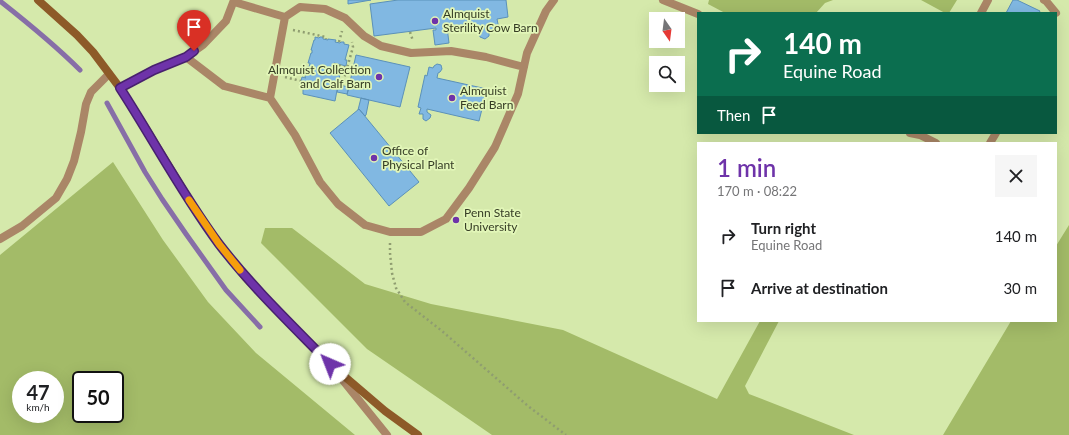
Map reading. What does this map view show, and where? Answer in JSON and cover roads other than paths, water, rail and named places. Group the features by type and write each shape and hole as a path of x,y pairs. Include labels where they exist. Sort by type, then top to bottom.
{"main road":[{"path":"38,0 77,35 93,52 120,88 195,209 219,244 246,278 330,364 385,411 418,435"}],"street":[{"path":"186,57 224,86 270,98 295,135 320,182 338,204 365,225 390,232 421,232 446,219 469,188 495,147 518,94 527,53 546,11 554,0"},
{"path":"663,0 697,14"},
{"path":"982,12 988,0"},
{"path":"1044,0 1055,12"},
{"path":"120,88 154,70 186,57 203,44 226,21 234,1 285,16 300,7 325,9 346,18 364,36 381,46 412,53 458,52 486,57 524,67"},
{"path":"270,98 285,16"},
{"path":"0,239 22,226 56,198 74,161 86,104 91,92 109,74"},
{"path":"920,134 934,142"},
{"path":"330,364 387,435"}],"waterway":[{"path":"0,1 41,34 80,70"},
{"path":"107,103 145,172 162,199 226,290 260,327"}],"place":[{"name":"Almquist Sterility Cow Barn","path":"435,21"},
{"name":"Almquist Collection and Calf Barn","path":"379,77"},
{"name":"Almquist Feed Barn","path":"452,98"},
{"name":"Office of Physical Plant","path":"374,158"},
{"name":"Penn State University","path":"456,220"}]}
